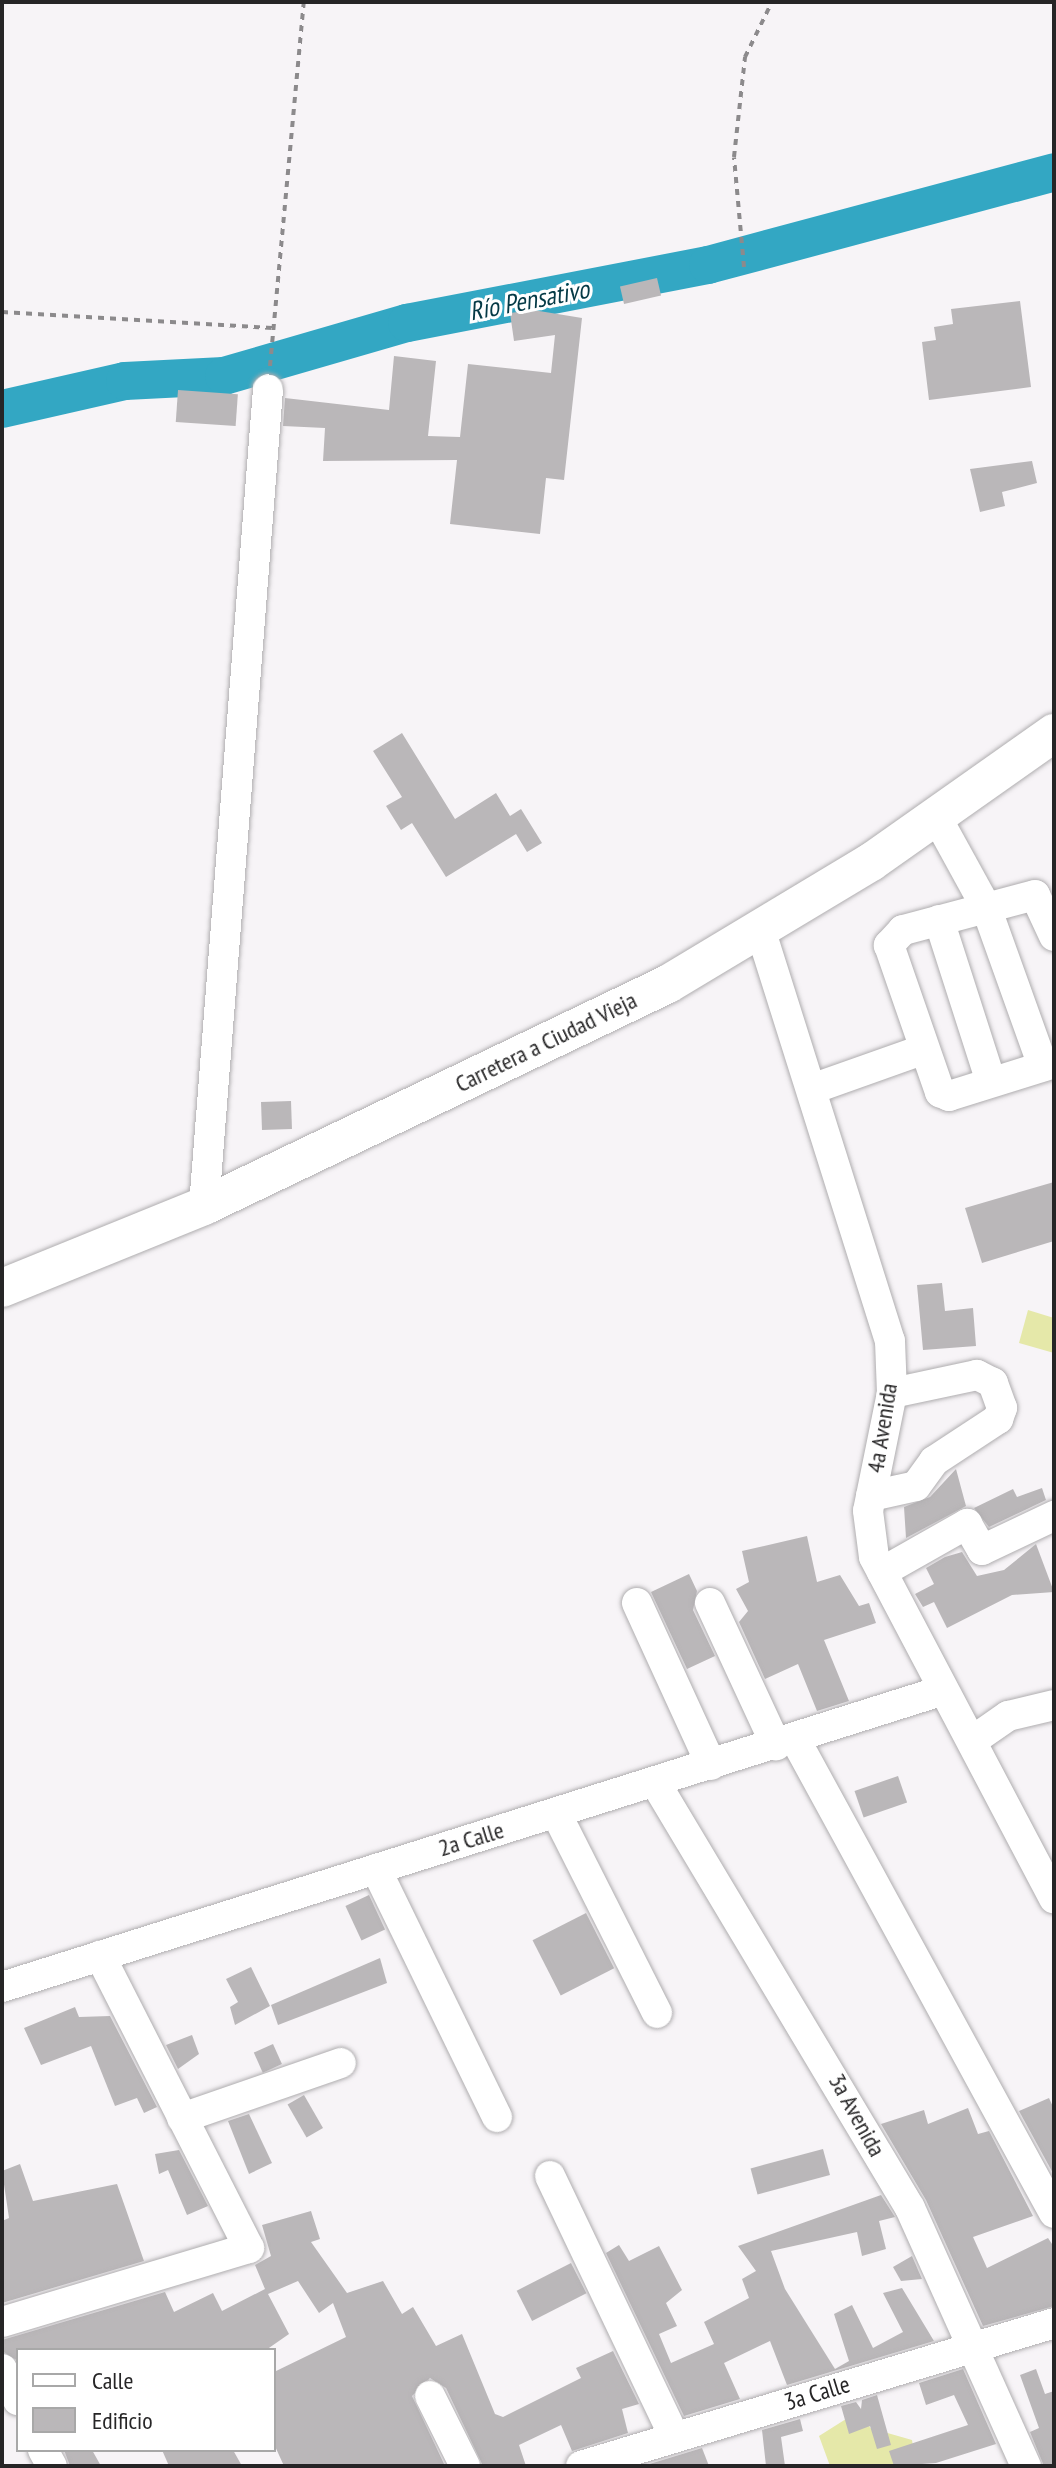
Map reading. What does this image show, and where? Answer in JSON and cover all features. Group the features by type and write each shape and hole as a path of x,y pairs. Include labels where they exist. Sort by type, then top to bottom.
{"main road":[{"name":"Carretera a Ciudad Vieja","path":"2,1288 204,1206 761,932 937,818 1054,733"}],"street":[{"path":"204,1206 268,382"},
{"path":"937,818 986,907 1049,1064 991,1082 940,1092 922,1050 889,945 903,930 986,907 1035,895 1054,936"},
{"path":"939,920 991,1082"},
{"name":"4a Avenida","path":"761,932 877,1289 892,1393 871,1496 868,1535 882,1572 941,1691 972,1741 1052,1890"},
{"path":"812,1089 922,1050"},
{"path":"871,1496 916,1486 934,1461 998,1419 1002,1408 993,1383 977,1375 892,1393"},
{"path":"882,1572 967,1524 982,1550 1054,1516"},
{"path":"637,1603 711,1765"},
{"path":"710,1603 1054,2213"},
{"name":"2a Calle","path":"2,1987 941,1691"},
{"path":"972,1741 1008,1716 1054,1705"},
{"name":"3a Avenida","path":"655,1782 910,2208 1026,2466"},
{"path":"556,1813 657,2013"},
{"path":"376,1869 497,2117"},
{"path":"2,2322 249,2248 100,1956"},
{"path":"182,2118 341,2063"},
{"path":"550,2176 674,2436"},
{"name":"3a Calle","path":"581,2466 1054,2323"},
{"path":"2,2369 16,2396"},
{"path":"430,2396 465,2466"}],"path":[{"path":"268,382 304,2"},
{"path":"744,267 736,226 734,157 745,57 772,2"},
{"path":"2,312 273,330"}],"green space":[{"path":"1028,1310 1054,1318 1054,1353 1019,1343"},
{"path":"865,2407 870,2428 912,2440 916,2466 830,2466 819,2436"}],"building":[{"path":"657,278 661,296 624,304 620,287"},
{"path":"1020,301 1031,387 929,400 922,342 936,340 934,327 953,324 951,309"},
{"path":"533,310 582,318 564,480 546,478 540,534 450,524 457,460 323,461 325,428 283,426 285,398 389,410 394,356 436,361 428,436 460,437 468,364 551,373 555,335 514,341 510,313"},
{"path":"178,390 238,394 236,426 176,422"},
{"path":"1032,461 1037,483 1002,492 1005,506 980,512 970,469"},
{"path":"402,733 455,819 496,793 510,816 521,809 542,843 527,852 516,834 446,877 412,823 401,830 386,806 402,797 373,751"},
{"path":"291,1101 292,1129 262,1130 261,1102"},
{"path":"1054,1182 1054,1241 982,1263 965,1208"},
{"path":"942,1283 945,1311 973,1308 976,1346 923,1350 917,1285"},
{"path":"956,1469 966,1506 906,1538 904,1507 930,1497"},
{"path":"1042,1488 1046,1500 989,1527 974,1508 1013,1489 1017,1497"},
{"path":"807,1536 817,1582 840,1575 859,1606 869,1603 876,1623 824,1640 849,1701 817,1711 798,1664 765,1679 739,1622 748,1611 736,1589 749,1582 742,1551"},
{"path":"1036,1544 1054,1592 1012,1595 947,1628 934,1602 923,1607 915,1594 934,1584 926,1568 945,1557 962,1552 977,1576 1004,1570"},
{"path":"689,1574 697,1591 693,1610 715,1656 687,1669 651,1592"},
{"path":"898,1776 907,1802 864,1817 855,1791"},
{"path":"369,1895 385,1929 361,1940 345,1906"},
{"path":"586,1913 614,1968 561,1995 533,1940"},
{"path":"380,1958 387,1983 278,2025 271,2005"},
{"path":"251,1967 270,2006 235,2025 230,2007 238,2002 226,1979"},
{"path":"75,2007 79,2017 110,2016 157,2107 144,2113 137,2098 115,2106 91,2046 41,2065 24,2028"},
{"path":"192,2035 199,2054 178,2069 166,2045"},
{"path":"273,2044 282,2064 263,2073 254,2053"},
{"path":"304,2095 323,2128 307,2137 288,2104"},
{"path":"1049,2098 1054,2109 1054,2175 1019,2111"},
{"path":"968,2108 978,2134 989,2131 1033,2216 973,2237 987,2268 1048,2238 1054,2247 1054,2306 983,2326 926,2200 881,2124 924,2110 928,2124"},
{"path":"249,2114 272,2163 249,2174 228,2121"},
{"path":"823,2149 830,2175 758,2194 751,2168"},
{"path":"179,2150 208,2206 187,2215 168,2170 159,2174 155,2154"},
{"path":"20,2164 33,2201 117,2184 144,2261 2,2303 2,2221 9,2218 2,2171"},
{"path":"881,2195 895,2217 879,2221 886,2249 862,2256 857,2232 771,2251 785,2289 835,2369 849,2361 834,2314 852,2305 873,2348 903,2332 883,2293 902,2288 934,2341 787,2385 770,2341 724,2363 740,2399 684,2416 606,2253 619,2245 629,2261 659,2246 682,2290 666,2303 677,2326 659,2334 671,2363 714,2344 704,2322 749,2298 742,2279 756,2271 738,2246"},
{"path":"311,2211 320,2239 311,2242 347,2293 383,2281 402,2314 413,2307 436,2346 462,2334 495,2414 503,2417 581,2378 576,2368 613,2351 639,2404 622,2409 628,2433 572,2451 561,2425 519,2445 526,2466 483,2466 446,2388 430,2378 412,2396 445,2466 284,2466 276,2448 276,2371 346,2337 333,2303 319,2313 298,2281 268,2294 289,2334 269,2348 16,2348 16,2360 2,2351 2,2340 165,2292 174,2312 213,2293 222,2311 265,2289 255,2265 271,2256 262,2225"},
{"path":"912,2256 922,2279 901,2281 893,2267"},
{"path":"571,2263 586,2293 532,2321 517,2291"},
{"path":"963,2369 996,2444 936,2463 894,2466 889,2451 968,2425 954,2395 926,2405 919,2383"},
{"path":"1036,2369 1045,2394 1054,2391 1054,2466 1044,2466 1030,2432 1039,2428 1020,2375"},
{"path":"877,2395 891,2445 877,2449 870,2426 849,2434 841,2406 856,2402 861,2409 862,2400"},
{"path":"800,2419 803,2431 781,2437 785,2466 766,2466 762,2430"},
{"path":"702,2448 709,2466 643,2466"},
{"path":"65,2452 93,2452 101,2466 70,2466"},
{"path":"163,2452 234,2452 242,2466 169,2466"}],"waterway":[{"name":"Río Pensativo","path":"2,409 125,381 224,376 407,323 708,265 1054,172"}]}
